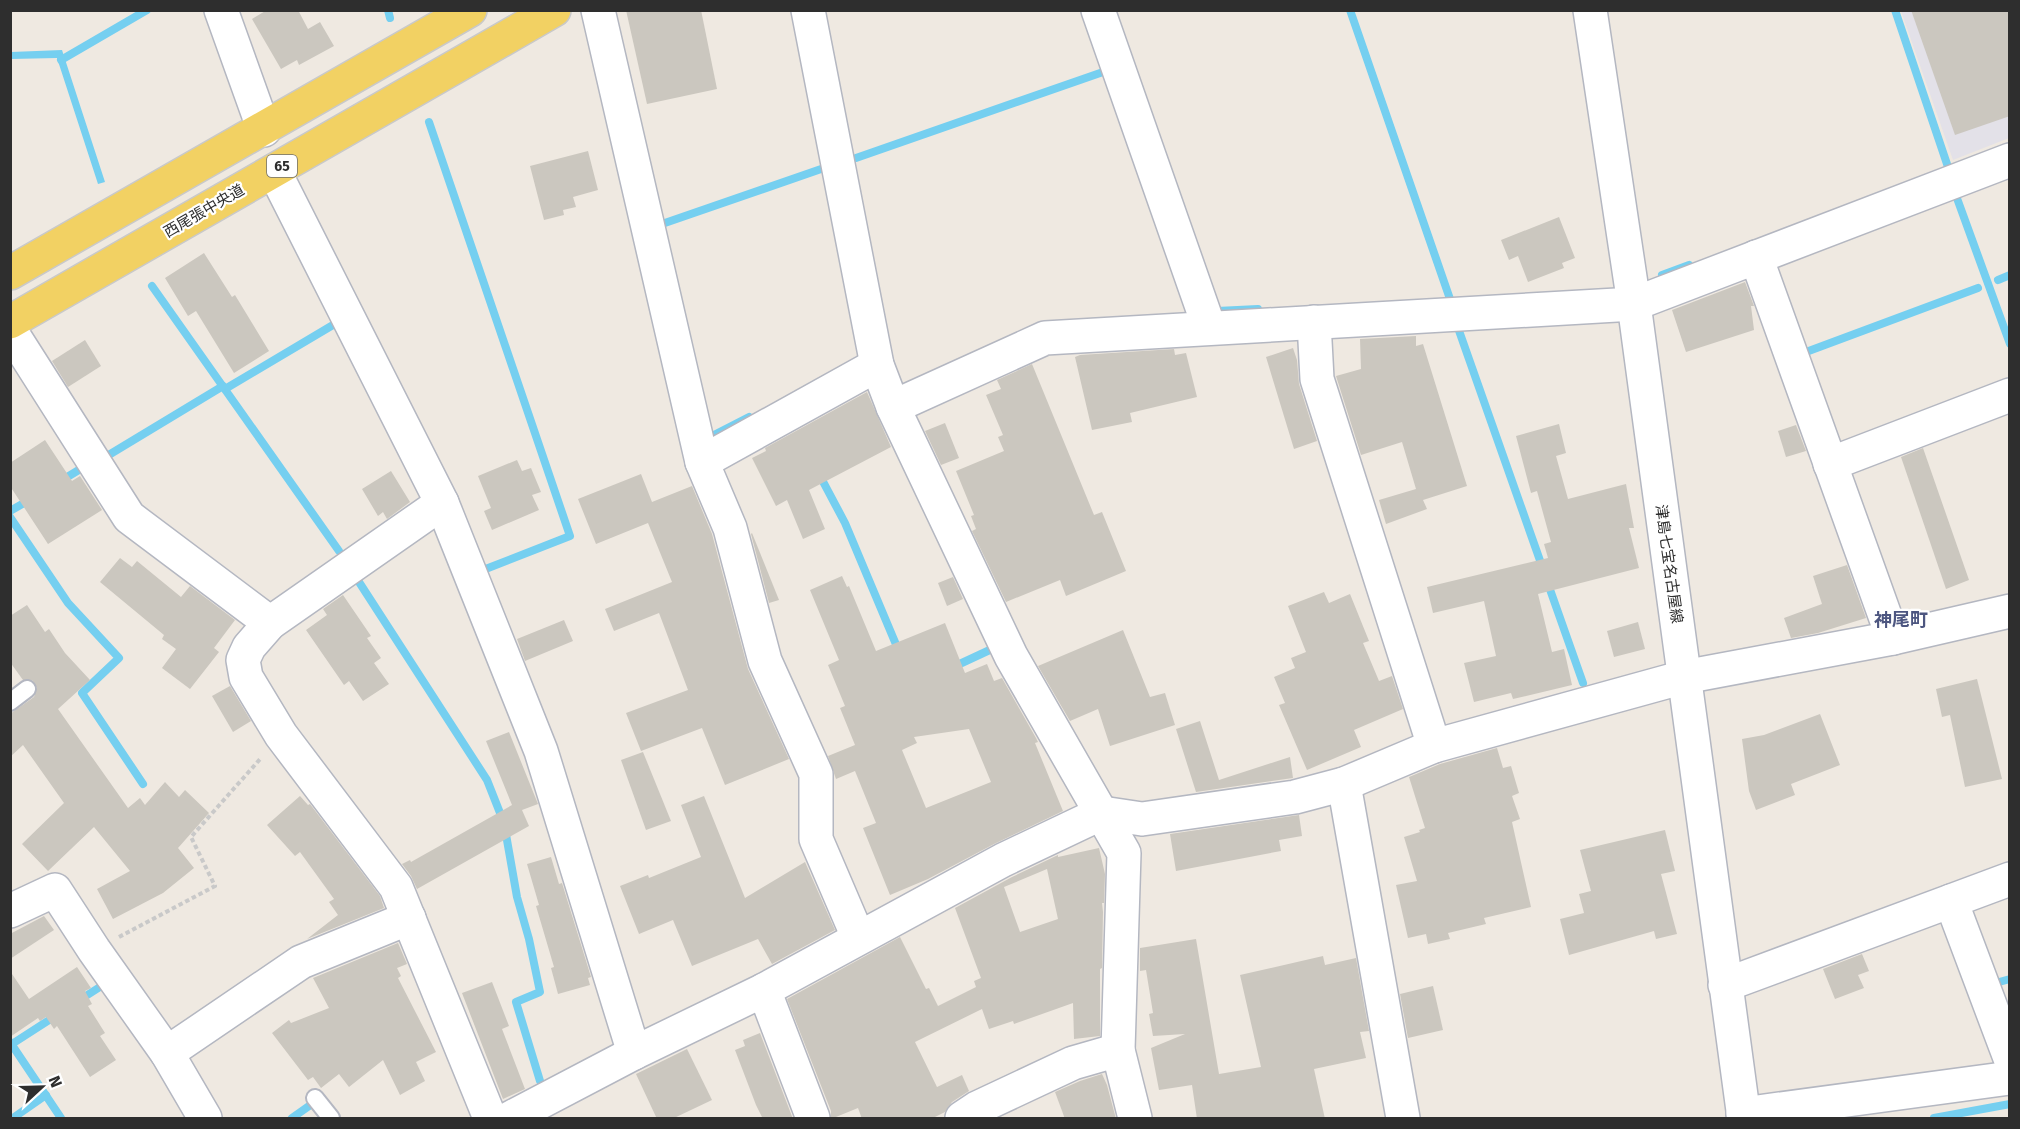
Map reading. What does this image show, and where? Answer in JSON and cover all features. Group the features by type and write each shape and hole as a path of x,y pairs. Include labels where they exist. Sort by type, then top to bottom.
{"main road":[{"path":"10,273 264,130 470,10"},
{"name":"西尾張中央道","path":"10,322 555,10"}],"street":[{"path":"221,10 264,130"},
{"path":"597,10 702,462 730,528 765,661 816,774 816,839 858,937"},
{"path":"808,10 877,365 893,407 1011,656 1124,852 1118,1050 1135,1119"},
{"path":"1098,10 1209,327"},
{"name":"津島七宝名古屋線","path":"1590,10 1634,304 1743,1116"},
{"path":"893,407 1045,338 1634,304 2010,160"},
{"path":"274,171 442,503 542,751 634,1053"},
{"path":"1756,257 1893,638"},
{"path":"1314,322 1317,380 1434,746"},
{"path":"10,330 129,517 270,623"},
{"path":"702,462 877,365"},
{"path":"1830,464 2010,395"},
{"path":"442,503 270,623 249,647 243,660 246,677 281,735 396,887 490,1119"},
{"path":"510,1119 634,1053 764,990 1003,860 1102,813 1142,819 1294,797 1344,784 1434,746 1684,677 1893,638 2010,611"},
{"path":"1344,784 1403,1119"},
{"path":"1725,985 2010,879"},
{"path":"10,911 55,890 94,950 167,1053 206,1119"},
{"path":"1951,901 2010,1058"},
{"path":"167,1053 301,962 409,918"},
{"path":"764,990 813,1119"},
{"path":"962,1119 977,1108 1072,1063 1118,1050"},
{"path":"1743,1116 2010,1078"}],"lane":[{"path":"10,702 27,689"},
{"path":"315,1098 331,1119"}],"path":[{"path":"94,950 215,886 191,837 281,735"}],"shaded area":[{"path":"1901,11 2009,11 2009,138 1953,160"}],"water":[{"path":"62,50 105,182 98,184 57,58 11,59 11,52"}],"building":[{"path":"267,10 298,10 308,29 320,22 334,46 299,65 297,60 281,69 252,19"},
{"path":"626,10 701,10 717,89 647,104"},
{"path":"1911,10 2010,10 2010,116 1955,135"},
{"path":"588,151 598,190 573,197 576,207 563,210 564,215 544,220 530,166"},
{"path":"1559,217 1575,258 1562,263 1564,268 1528,282 1518,256 1509,260 1501,240"},
{"path":"204,253 232,297 235,295 269,351 234,373 196,311 188,316 165,278"},
{"path":"1745,282 1754,306 1751,306 1754,330 1686,352 1672,310"},
{"path":"1416,336 1416,346 1423,344 1467,486 1423,500 1427,509 1386,524 1379,500 1416,489 1402,442 1361,455 1336,376 1361,369 1360,339"},
{"path":"85,340 101,366 68,387 52,361"},
{"path":"1293,348 1297,360 1299,384 1317,441 1294,449 1266,357"},
{"path":"1174,349 1175,355 1186,353 1197,397 1130,413 1132,422 1092,430 1075,357"},
{"path":"1032,364 1094,515 1102,512 1126,571 1066,596 1060,580 1006,602 972,531 976,529 971,516 974,515 956,471 1004,451 998,437 1003,435 986,395 1001,389 997,380"},
{"path":"867,392 891,447 809,490 825,529 803,539 787,500 776,506 752,458 766,451 765,448"},
{"path":"945,423 959,458 941,465 925,431"},
{"path":"1559,424 1566,453 1556,456 1568,499 1626,484 1634,528 1629,528 1639,568 1538,594 1552,652 1564,649 1572,685 1513,699 1511,693 1474,702 1464,663 1496,656 1484,601 1433,613 1427,587 1548,558 1544,544 1551,542 1537,491 1531,493 1516,436"},
{"path":"1796,425 1806,451 1786,457 1778,431"},
{"path":"45,440 72,481 80,476 102,510 48,544 10,486 10,463"},
{"path":"1923,448 1969,580 1946,589 1901,457"},
{"path":"517,460 522,471 531,468 541,492 532,495 539,510 492,530 484,511 491,508 478,476"},
{"path":"391,471 410,502 387,519 383,512 378,516 362,489"},
{"path":"641,474 652,502 692,486 712,534 748,669 789,759 725,785 702,728 641,751 626,713 688,690 659,613 614,631 605,609 672,582 648,523 596,544 578,499"},
{"path":"752,533 779,600 769,603"},
{"path":"120,558 132,567 137,561 181,597 190,586 235,620 214,648 219,652 190,689 162,668 176,649 162,639 164,635 100,582"},
{"path":"1847,565 1866,618 1818,633 1791,638 1784,618 1822,604 1813,576"},
{"path":"842,576 847,587 849,586 876,651 945,623 965,673 987,664 994,681 1002,678 1038,742 1035,743 1063,811 928,879 890,895 863,828 876,823 855,771 836,779 828,756 855,745 840,708 845,706 828,665 839,660 810,590","holes":["969,729 991,782 926,808 902,750 917,743 914,737"]},
{"path":"953,577 963,599 947,606 938,583"},
{"path":"1324,592 1329,603 1350,594 1369,641 1363,643 1379,681 1392,676 1403,709 1354,730 1361,747 1307,770 1279,705 1285,703 1274,677 1295,668 1291,658 1306,652 1288,606"},
{"path":"343,595 371,636 367,638 381,658 374,663 389,684 363,701 349,681 344,685 306,630 327,615 323,609"},
{"path":"27,605 45,632 49,629 65,653 90,680 58,709 128,808 140,798 145,805 165,782 179,797 185,790 209,813 178,848 194,868 163,893 113,919 97,889 130,871 94,827 48,871 22,844 64,803 23,745 10,757 10,714 34,697 37,688 32,680 23,680 10,662 10,616"},
{"path":"564,620 573,641 525,661 517,639"},
{"path":"1638,622 1645,649 1614,657 1607,631"},
{"path":"1123,630 1150,697 1165,693 1175,725 1110,746 1098,709 1070,721 1038,666"},
{"path":"1977,679 2002,779 1965,787 1950,715 1942,717 1936,689"},
{"path":"230,686 251,721 233,732 212,696"},
{"path":"1820,714 1840,765 1791,784 1795,795 1756,810 1749,791 1742,739 1764,735"},
{"path":"1200,721 1219,780 1290,757 1293,778 1196,792 1176,729"},
{"path":"509,732 538,804 522,810 529,826 417,889 402,864 410,860 411,862 512,805 486,741"},
{"path":"1497,748 1503,768 1511,766 1519,793 1512,796 1520,819 1512,822 1531,907 1484,918 1486,924 1448,933 1450,939 1428,944 1426,934 1408,938 1396,885 1417,881 1404,837 1425,828 1409,777 1440,764"},
{"path":"643,752 671,821 646,830 621,760"},
{"path":"300,796 308,805 310,804 380,896 384,908 307,939 338,915 329,902 334,899 300,852 295,856 267,825"},
{"path":"704,796 745,898 805,862 835,930 772,964 758,939 692,966 673,920 639,934 620,886 648,875 649,878 701,857 681,805"},
{"path":"1299,815 1302,836 1279,840 1281,851 1176,871 1170,834"},
{"path":"1665,830 1675,871 1661,874 1677,934 1656,939 1654,931 1569,955 1560,919 1584,913 1579,894 1591,891 1580,850"},
{"path":"1099,848 1105,874 1104,903 1102,903 1100,1036 1074,1039 1073,1003 1014,1024 1013,1021 989,1029 982,1009 915,1042 937,1087 962,1075 969,1091 952,1102 945,1112 931,1119 862,1119 858,1108 831,1119 831,1111 787,999 900,937 926,989 929,988 938,1006 976,987 974,981 981,978 955,908 1012,877 1058,855 1058,857","holes":["1047,869 1058,919 1020,932 1004,887"]},
{"path":"551,857 559,884 562,883 591,977 588,978 590,985 558,994 551,968 554,967 536,906 539,905 527,864"},
{"path":"44,916 54,930 10,959 10,934"},
{"path":"1196,939 1219,1074 1261,1067 1240,975 1323,956 1325,965 1356,958 1369,1031 1360,1032 1366,1058 1314,1069 1325,1119 1197,1119 1192,1085 1159,1090 1151,1048 1185,1034 1153,1036 1149,1014 1153,1013 1146,970 1140,971 1140,948"},
{"path":"398,943 407,964 397,968 401,976 398,978 436,1052 416,1062 425,1081 400,1095 383,1060 349,1087 339,1074 321,1088 313,1077 308,1080 272,1033 289,1020 291,1023 329,1008 313,978"},
{"path":"1862,954 1869,971 1858,975 1864,988 1835,999 1823,969"},
{"path":"77,967 91,988 85,991 92,1004 88,1006 105,1033 100,1036 116,1060 90,1077 57,1026 54,1029 46,1017 40,1021 38,1018 10,1037 10,971 29,999"},
{"path":"492,982 509,1026 502,1029 525,1089 503,1099 462,993"},
{"path":"1433,986 1443,1030 1408,1038 1400,994"},
{"path":"760,1033 793,1119 763,1119 756,1105 735,1050 745,1046 743,1040"},
{"path":"687,1049 712,1100 672,1119 657,1119 636,1074"},
{"path":"1102,1074 1116,1119 1065,1119 1055,1092"}],"waterway":[{"path":"61,60 147,10"},
{"path":"388,10 390,18"},
{"path":"1350,10 1450,299"},
{"path":"1895,10 1948,167"},
{"path":"856,158 1103,72"},
{"path":"429,122 570,536 483,570"},
{"path":"659,225 824,168"},
{"path":"1954,190 2010,344"},
{"path":"1662,275 1689,265"},
{"path":"1998,280 2010,275"},
{"path":"152,286 339,551"},
{"path":"1806,352 1978,288"},
{"path":"1217,311 1258,309"},
{"path":"225,389 338,322"},
{"path":"1457,325 1543,569"},
{"path":"107,456 223,386"},
{"path":"705,432 712,436 749,417"},
{"path":"59,482 82,468"},
{"path":"819,474 845,523 900,654"},
{"path":"10,511 31,499"},
{"path":"10,517 68,603 119,658 82,693 143,784"},
{"path":"1547,581 1583,683"},
{"path":"359,582 487,780 504,823 517,897 540,992 516,1002 540,1081"},
{"path":"951,668 994,648"},
{"path":"1992,984 2010,979"},
{"path":"78,1001 103,985"},
{"path":"12,1044 57,1015"},
{"path":"10,1042 61,1118"},
{"path":"13,1118 46,1095"},
{"path":"1934,1118 2010,1104"},
{"path":"292,1118 309,1106"}],"district":[{"name":"神尾町","path":"1901,620"}]}
